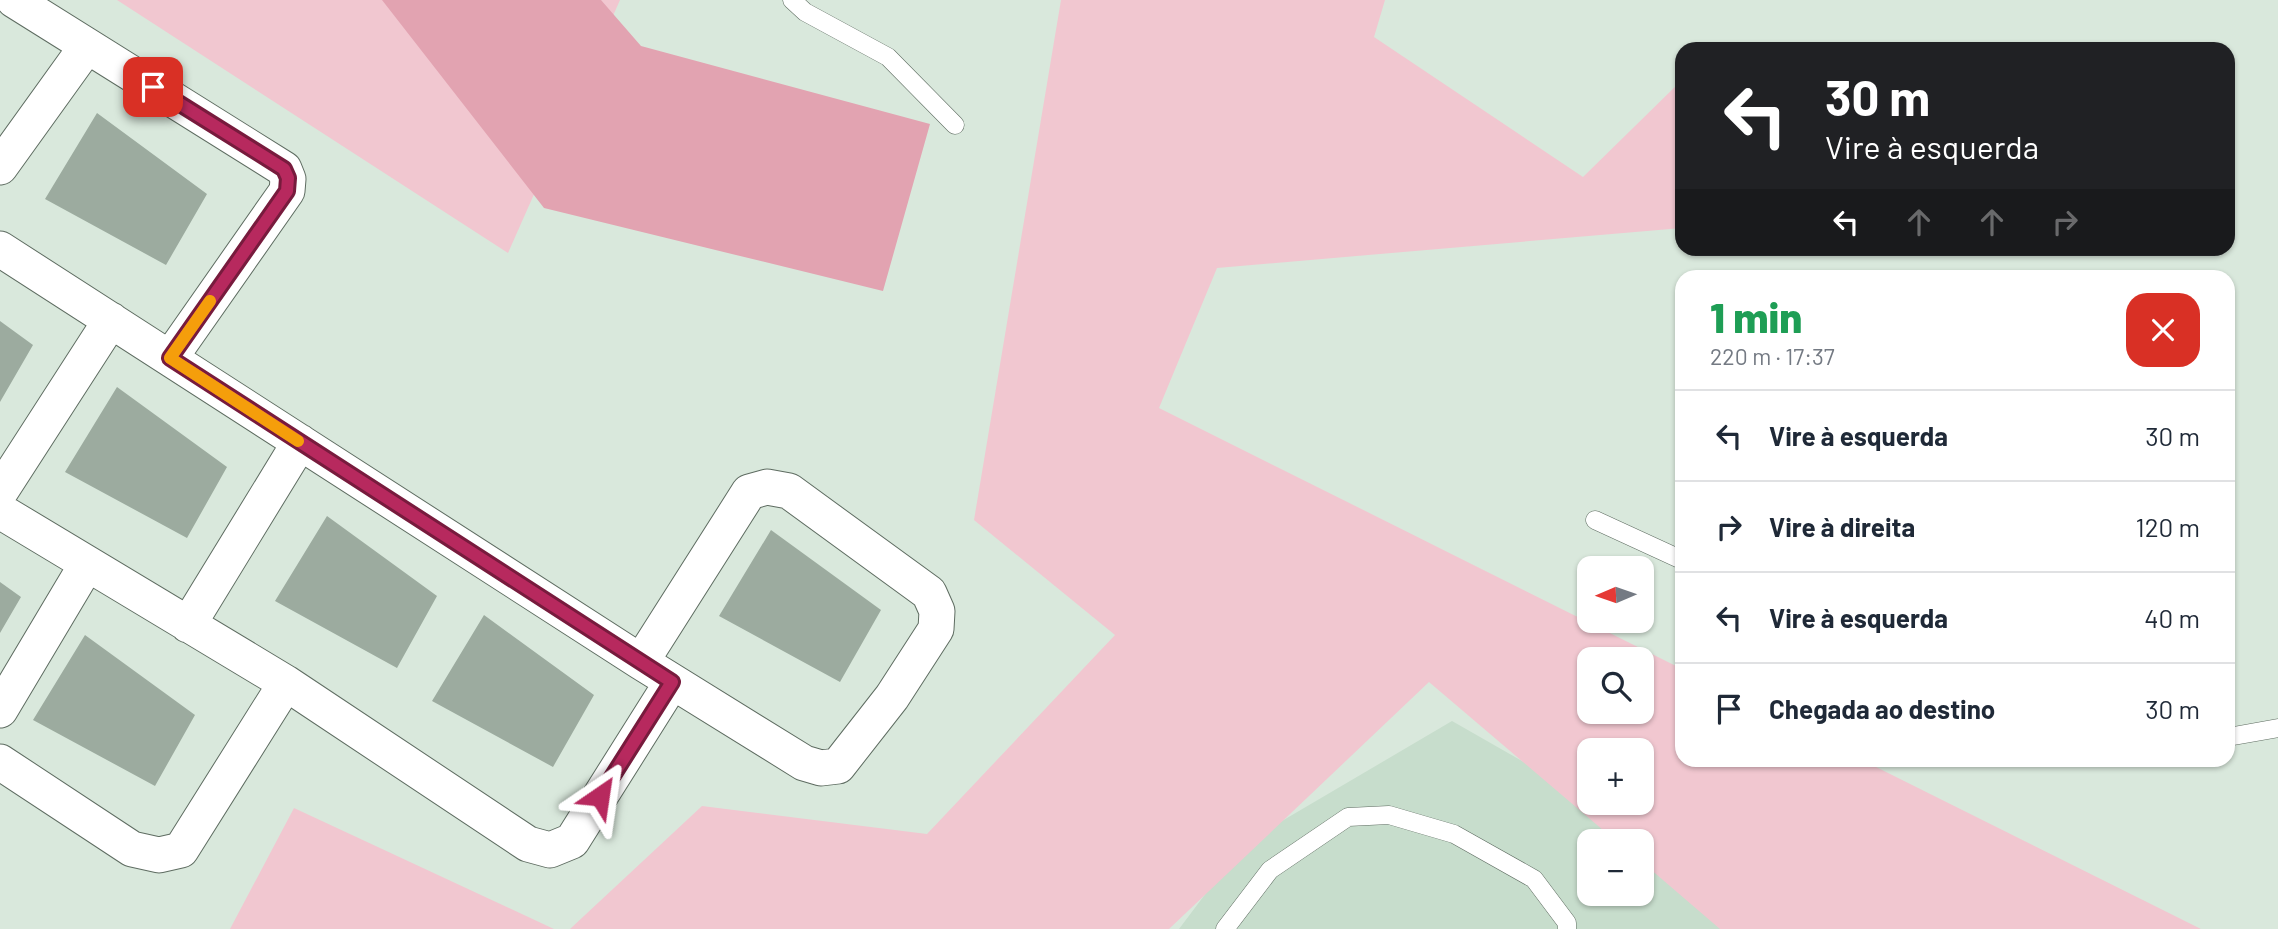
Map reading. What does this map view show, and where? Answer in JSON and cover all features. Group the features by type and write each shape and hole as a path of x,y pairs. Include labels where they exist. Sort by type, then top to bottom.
{"street":[{"path":"14,0 284,169 288,178 287,191 170,358"},
{"path":"0,167 87,46"},
{"path":"0,249 672,682 804,763 821,768 838,766 892,697 936,629 937,611 929,593 789,491 767,487 749,492 641,662"},
{"path":"0,492 111,320"},
{"path":"188,625 300,442"},
{"path":"0,511 286,683 528,844 550,850 572,841 672,682"},
{"path":"0,710 87,564"},
{"path":"0,762 132,849 159,855 181,850 286,683"}],"lane":[{"path":"792,0 805,12 888,57 955,125"},
{"path":"1595,520 1675,557"},
{"path":"2235,736 2278,728"},
{"path":"1225,929 1270,870 1348,817 1389,815 1454,834 1534,879 1567,923 1567,929"}],"shaded area":[{"path":"117,0 620,0 508,253"},
{"path":"382,0 601,0 641,46 930,124 883,291 544,208"},
{"path":"1061,0 1385,0 1374,37 1583,177 1675,87 1675,229 1217,268 1159,408 1577,617 1577,634 1612,634 1638,647 1577,647 1577,724 1654,724 1654,655 1675,666 1675,767 1876,767 2201,929 1720,929 1654,872 1654,829 1602,829 1585,815 1654,815 1654,738 1577,738 1577,808 1429,682 1169,929 570,929 702,806 927,834 1115,635 974,520"},
{"path":"1452,721 1559,782 1577,798 1577,815 1596,815 1612,829 1577,829 1577,906 1654,906 1654,866 1726,929 1179,929 1243,844"},
{"path":"294,808 554,929 230,929"}],"building":[{"path":"97,113 207,194 166,265 45,199"},
{"path":"0,321 33,345 0,402"},
{"path":"117,387 227,467 187,538 65,472"},
{"path":"327,516 437,596 397,668 275,601"},
{"path":"771,530 881,610 840,682 719,616"},
{"path":"0,582 21,597 0,633"},
{"path":"484,615 594,695 553,767 432,701"},
{"path":"85,635 195,715 155,786 33,720"}],"slow traffic":[{"path":"210,301 170,358 298,441"}],"route":[{"path":"153,87 284,169 288,178 287,191 170,358 672,682 600,796"}]}
